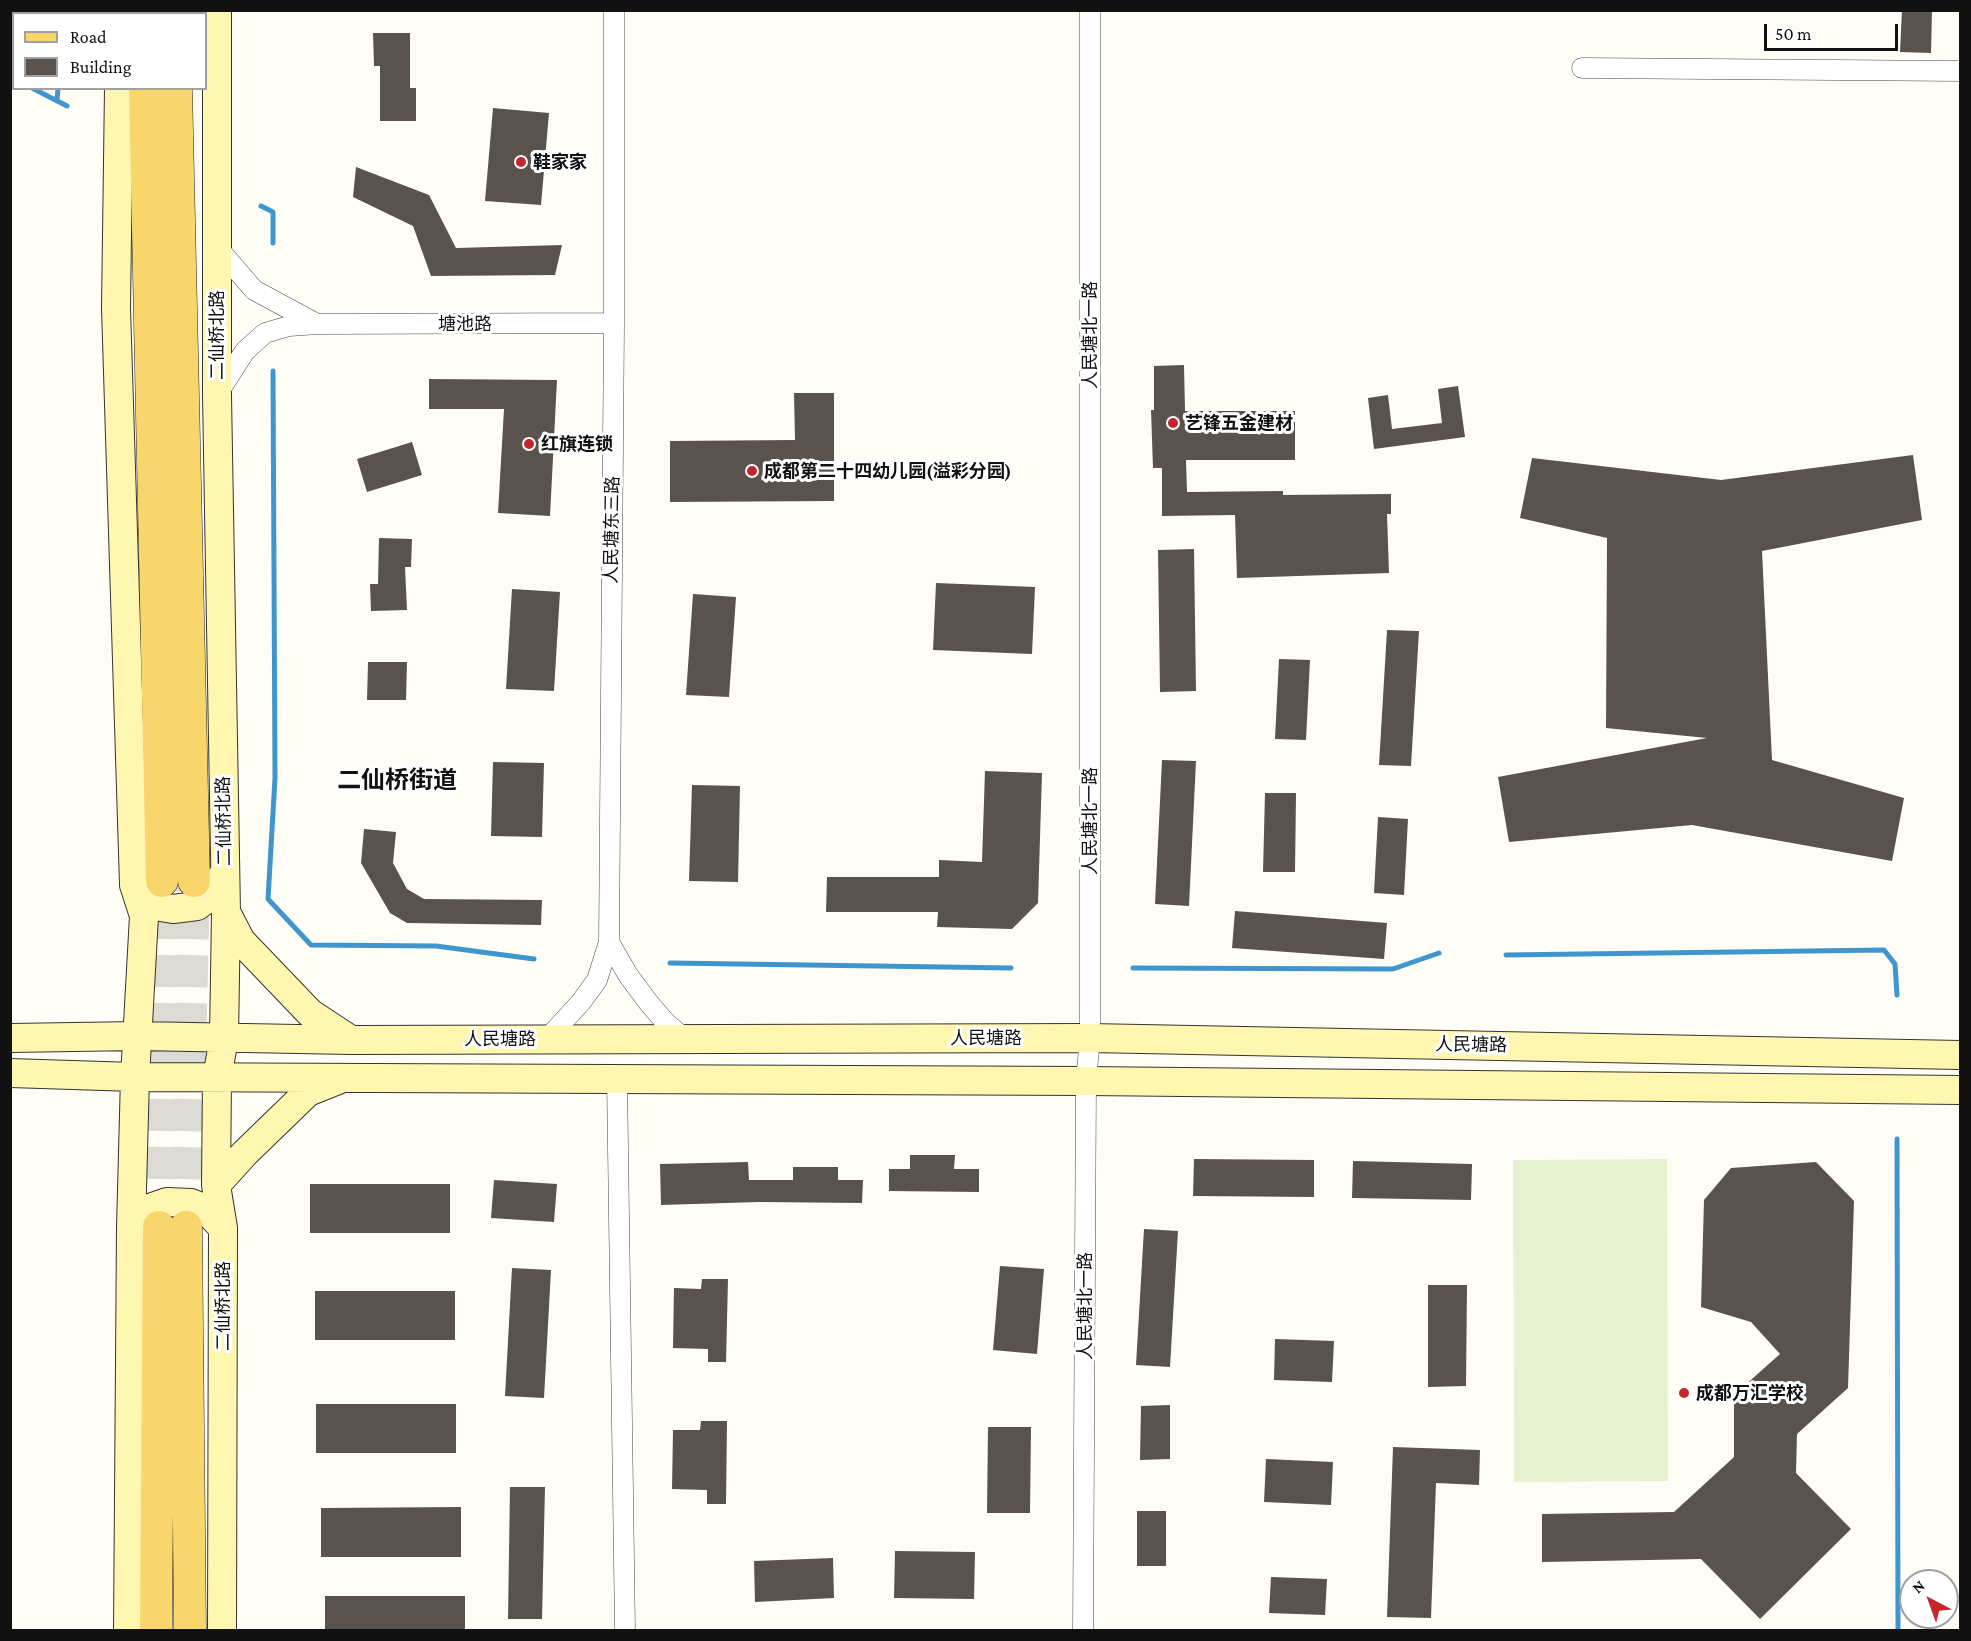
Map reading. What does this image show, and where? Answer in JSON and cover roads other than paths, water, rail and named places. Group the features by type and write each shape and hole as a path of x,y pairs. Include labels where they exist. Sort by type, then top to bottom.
{"main road":[{"name":"二仙桥北路","path":"217,10 217,395 226,912 224,1039 216,1077 216,1185 223,1228 222,1630"},
{"path":"119,90 116,308 148,883 154,906 173,909 197,906 211,896 225,871"},
{"path":"145,90 148,883 135,1077 159,1227 190,1630"},
{"path":"176,90 194,881"},
{"path":"226,912 241,941 310,1013 351,1040"},
{"name":"人民塘路","path":"10,1038 138,1036 351,1040 1090,1038 1960,1055"},
{"path":"10,1073 135,1077 1960,1090"},
{"path":"216,1185 245,1153 308,1092 344,1078"},
{"path":"159,1227 140,1216 150,1208 167,1202 191,1203 204,1208 223,1228"},
{"path":"128,1630 159,1227"},
{"path":"156,1630 159,1227"}],"street":[{"name":"人民塘东三路","path":"547,1039 581,1002 597,980 609,942 614,10"},
{"name":"人民塘北一路","path":"1083,1630 1086,1082 1090,1038 1090,10"},
{"path":"1582,68 1960,71"},
{"path":"217,248 254,290 317,324"},
{"name":"塘池路","path":"217,395 245,351 265,333 289,326 614,323"},
{"path":"609,942 628,975 648,1002 666,1023 684,1038"},
{"path":"617,1079 625,1630"}],"waterway":[{"path":"36,90 67,106"},
{"path":"57,101 58,90"},
{"path":"261,206 273,212 273,243"},
{"path":"273,371 275,778 268,899 311,945 436,946 534,959"},
{"path":"1506,955 1884,950 1895,964 1897,995"},
{"path":"1133,968 1393,969 1439,953"},
{"path":"670,963 1011,968"},
{"path":"1897,1139 1898,1630"}],"tunnel":[{"path":"159,1227 162,881"},
{"path":"186,1227 194,881"}],"place":[{"name":"鞋家家","path":"521,162"},
{"name":"艺锋五金建材","path":"1173,423"},
{"name":"红旗连锁","path":"529,444"},
{"name":"成都第二十四幼儿园(溢彩分园)","path":"752,471"},
{"name":"成都万汇学校","path":"1684,1393"}],"district":[{"name":"二仙桥街道","path":"397,781"}]}
